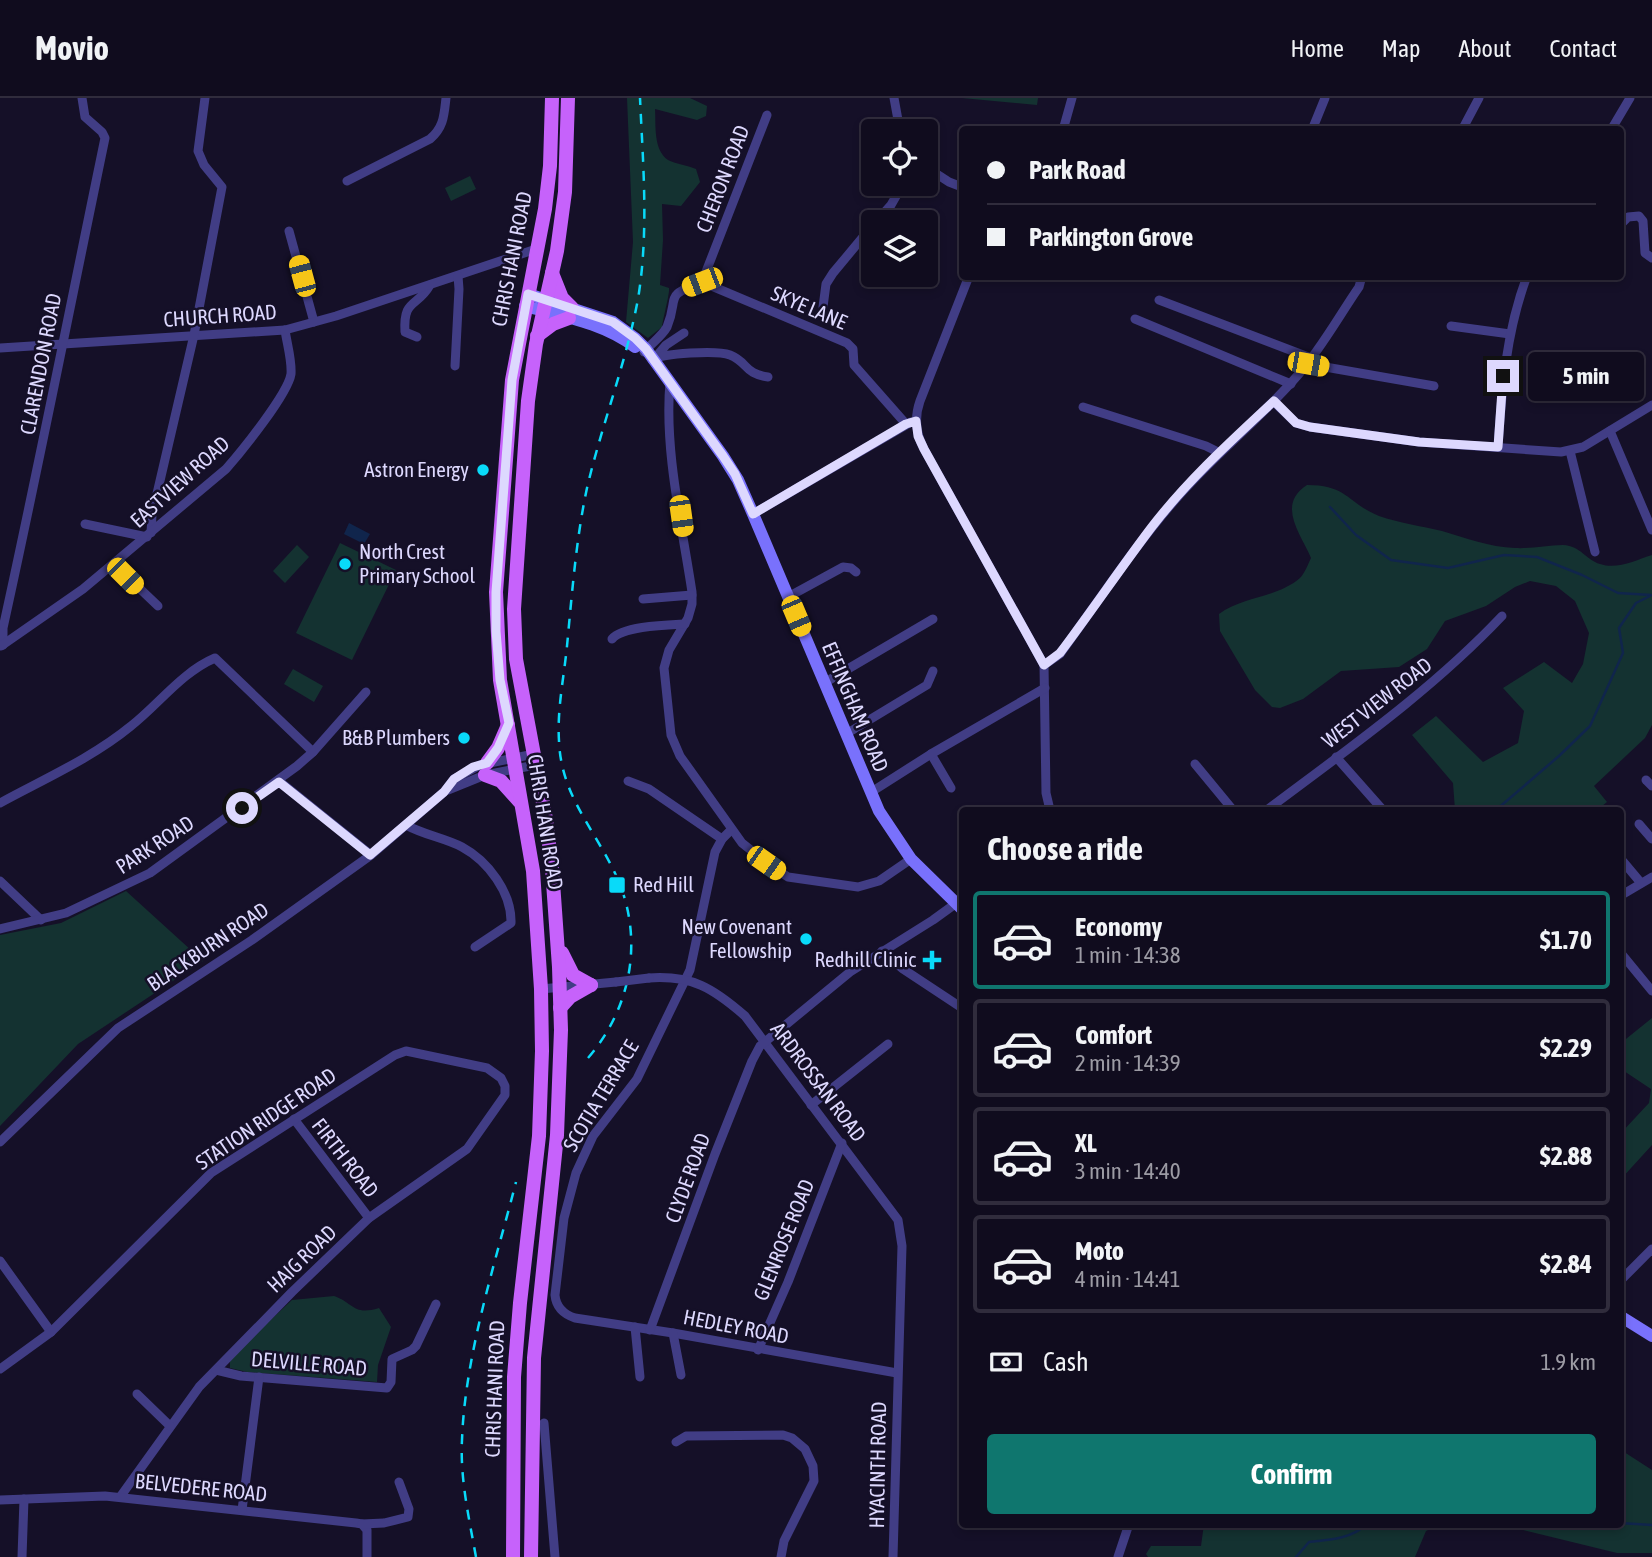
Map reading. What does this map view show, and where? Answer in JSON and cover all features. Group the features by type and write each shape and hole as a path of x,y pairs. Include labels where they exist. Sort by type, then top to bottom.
{"main road":[{"name":"CHRIS HANI ROAD","path":"513,1557 514,1377 539,1136 541,989 533,871 500,680 496,592 512,380 526,300 539,248 550,166 552,98"},
{"name":"CHRIS HANI ROAD","path":"531,1557 532,1402 556,1135 560,988 549,844 516,659 514,609 527,401 565,192 568,98"},
{"path":"537,336 570,313 552,272"},
{"path":"509,723 486,769 508,787 522,805"},
{"path":"558,942 573,975 591,985"},
{"path":"560,1008 570,997 591,985"}],"street":[{"name":"CLARENDON ROAD","path":"1,646 105,138 85,117 82,98"},
{"path":"85,524 149,535 194,335 222,187 204,165 198,151 205,98"},
{"path":"347,181 430,139 437,133 443,121 446,98"},
{"path":"894,98 898,119"},
{"path":"1064,126 1072,98"},
{"path":"1314,126 1325,98"},
{"path":"1464,126 1479,98"},
{"path":"1613,126 1630,98"},
{"name":"CHERON ROAD","path":"702,282 767,115"},
{"path":"938,175 959,186"},
{"path":"1624,221 1628,217 1639,216 1643,221 1644,251 1652,258"},
{"path":"289,231 314,322"},
{"path":"823,307 826,284 861,240"},
{"name":"CHURCH ROAD","path":"0,348 285,330 539,248"},
{"path":"515,257 526,262 533,277"},
{"path":"455,366 458,276"},
{"path":"753,514 911,422 967,280"},
{"path":"1044,665 1060,653 1152,527 1203,468 1291,384 1359,287 1361,280"},
{"path":"1498,447 1503,376 1510,334 1526,280"},
{"path":"649,355 666,329 672,301 676,295 702,282"},
{"name":"SKYE LANE","path":"702,282 847,343 853,349 854,365 911,422"},
{"path":"417,337 405,331 407,309 424,296 430,285"},
{"name":"EFFINGHAM ROAD","path":"526,300 613,322 635,338 670,382 731,467 879,811 911,859 959,902"},
{"path":"1159,300 1309,361 1434,386"},
{"path":"1135,319 1291,384"},
{"path":"1451,326 1510,334"},
{"name":"EASTVIEW ROAD","path":"1,646 114,564 226,469 241,452 285,388 291,370 285,330"},
{"path":"649,355 684,333"},
{"path":"649,355 724,354 736,358 751,373 768,377"},
{"path":"670,382 668,414 692,595 692,604 685,624 669,650 664,668 671,735 680,756 732,830 750,851 781,874 807,881 865,887 879,881 911,859"},
{"path":"1274,401 1296,423 1310,427 1419,442 1570,452 1583,447 1652,405"},
{"path":"1083,407 1206,446 1220,453"},
{"path":"911,422 1044,665 1046,793 1050,807"},
{"path":"1610,431 1652,530"},
{"path":"1570,452 1595,552"},
{"path":"114,564 158,606"},
{"path":"788,597 843,567 849,567 856,572"},
{"path":"643,600 692,595"},
{"name":"WEST VIEW ROAD","path":"1271,807 1439,677 1502,616"},
{"path":"824,684 933,619"},
{"path":"612,639 626,631 685,624"},
{"path":"0,803 111,741 180,682 215,658 313,752"},
{"path":"846,734 927,684 933,671"},
{"path":"876,789 1045,688"},
{"name":"PARK ROAD","path":"0,929 85,906 150,873 279,782 313,752 366,692"},
{"path":"931,754 951,789"},
{"path":"1336,757 1380,807"},
{"name":"BLACKBURN ROAD","path":"0,1142 118,1028 252,940 370,855 444,792 486,769 535,760"},
{"path":"1195,764 1231,807"},
{"path":"628,781 649,789 722,839 732,830"},
{"path":"279,782 370,855"},
{"path":"1639,824 1652,839"},
{"path":"406,825 463,848 492,873 505,891 512,920 509,925 475,947"},
{"name":"SCOTIA TERRACE","path":"568,1316 558,1307 555,1295 564,1218 576,1173 593,1136 637,1079 685,979 696,946 715,852 722,839"},
{"path":"1624,863 1641,883"},
{"path":"1624,894 1652,877"},
{"path":"0,881 41,920"},
{"path":"765,1041 849,972 959,905"},
{"path":"882,951 903,969 959,1006"},
{"path":"1624,957 1652,991"},
{"name":"ARDROSSAN ROAD","path":"541,989 649,978 685,979 701,985 731,1004 751,1022 892,1211 900,1228 897,1373"},
{"name":"CLYDE ROAD","path":"650,1330 743,1082 755,1054 765,1041"},
{"path":"811,1105 888,1044"},
{"name":"STATION RIDGE ROAD","path":"0,1369 51,1332 211,1173 401,1051 487,1068"},
{"name":"HAIG ROAD","path":"120,1497 199,1387 292,1292 369,1218 463,1153 505,1095 501,1078 487,1068"},
{"name":"FIRTH ROAD","path":"294,1119 369,1218"},
{"name":"GLENROSE ROAD","path":"758,1350 788,1282 842,1143"},
{"path":"1624,1276 1652,1249"},
{"path":"0,1261 51,1332"},
{"name":"DELVILLE ROAD","path":"216,1370 223,1373 383,1389 389,1385 392,1359 416,1346 436,1304"},
{"name":"HEDLEY ROAD","path":"568,1316 897,1373"},
{"path":"1624,1318 1652,1336"},
{"path":"635,1327 640,1377"},
{"path":"673,1333 681,1375"},
{"name":"HYACINTH ROAD","path":"893,1557 897,1373"},
{"path":"242,1510 259,1377"},
{"path":"137,1394 170,1426"},
{"path":"544,1423 555,1557"},
{"path":"676,1442 686,1436 771,1434 792,1438 800,1443 810,1458 814,1481 784,1541 781,1557"},
{"name":"BELVEDERE ROAD","path":"0,1500 120,1497 362,1524 384,1523 408,1517 409,1509 399,1482"},
{"path":"22,1557 24,1499"},
{"path":"362,1524 367,1530 367,1557"},
{"path":"1118,1557 1128,1528"}],"green space":[{"path":"627,98 690,98 707,106 706,116 697,120 655,109 656,136 663,156 696,169 700,182 681,206 662,204 660,285 669,288 669,291 662,327 648,338 626,322 633,242"},
{"path":"962,98 1038,98 1037,105"},
{"path":"470,176 476,189 451,201 445,188"},
{"path":"1307,485 1331,488 1379,516 1496,546 1569,546 1606,566 1626,564 1652,555 1652,725 1645,738 1594,786 1607,802 1601,807 1455,807 1453,783 1412,735 1436,716 1483,762 1518,743 1524,711 1503,688 1544,662 1572,683 1583,664 1589,633 1575,601 1556,586 1530,581 1515,587 1486,606 1445,621 1427,649 1399,667 1341,671 1303,699 1280,708 1272,707 1255,690 1220,631 1219,614 1228,608 1281,590 1303,574 1311,558 1297,530 1292,511 1293,501"},
{"path":"340,543 396,570 352,660 296,633"},
{"path":"297,545 309,557 285,583 273,571"},
{"path":"293,669 323,686 314,702 284,684"},
{"path":"126,891 203,961 78,1044 0,1126 0,935 61,923"},
{"path":"1652,1018 1652,1145 1624,1176 1624,1130 1649,1103 1651,1089 1624,1071 1624,1041"},
{"path":"334,1296 359,1310 379,1308 391,1327 378,1365 377,1382 247,1372 230,1368 230,1358 292,1300"},
{"path":"1624,1452 1652,1470 1652,1553 1617,1553 1515,1528 1624,1528"},
{"path":"1203,1528 1432,1528 1426,1531 1415,1557 1148,1557 1146,1554 1151,1546 1201,1546"}],"water":[{"path":"349,523 370,534 364,544 344,534"}],"waterway":[{"path":"1330,507 1356,535 1391,560 1448,568 1504,555 1537,557 1618,593 1651,595"},
{"path":"1500,807 1590,726 1623,653 1619,628 1636,603 1650,596"},
{"path":"1624,1523 1652,1525"},
{"path":"1296,1557 1309,1542 1347,1536 1362,1528"}],"railway":[{"path":"588,1058 603,1038 624,993 630,969 629,919 624,895 614,871 571,794 565,777 559,741 559,717 583,507 638,299 644,198 640,98"},
{"path":"476,1557 462,1469 464,1408 482,1310 516,1182"}],"place":[{"name":"Astron Energy","path":"483,470"},
{"name":"North Crest Primary School","path":"345,564"},
{"name":"B&B Plumbers","path":"464,738"},
{"name":"Red Hill","path":"617,885"},
{"name":"New Covenant Fellowship","path":"806,939"},
{"name":"Redhill Clinic","path":"932,960"}],"route":[{"path":"242,808 279,782 370,855 444,792 454,779 473,767 487,763 498,748 509,723 500,680 496,592 512,380 528,294 613,322 641,343 694,413 735,474 753,514 906,424 916,421 918,436 924,449 1044,665 1060,653 1152,527 1175,500 1203,468 1274,401 1296,423 1303,426 1419,442 1498,447 1503,376"}]}
